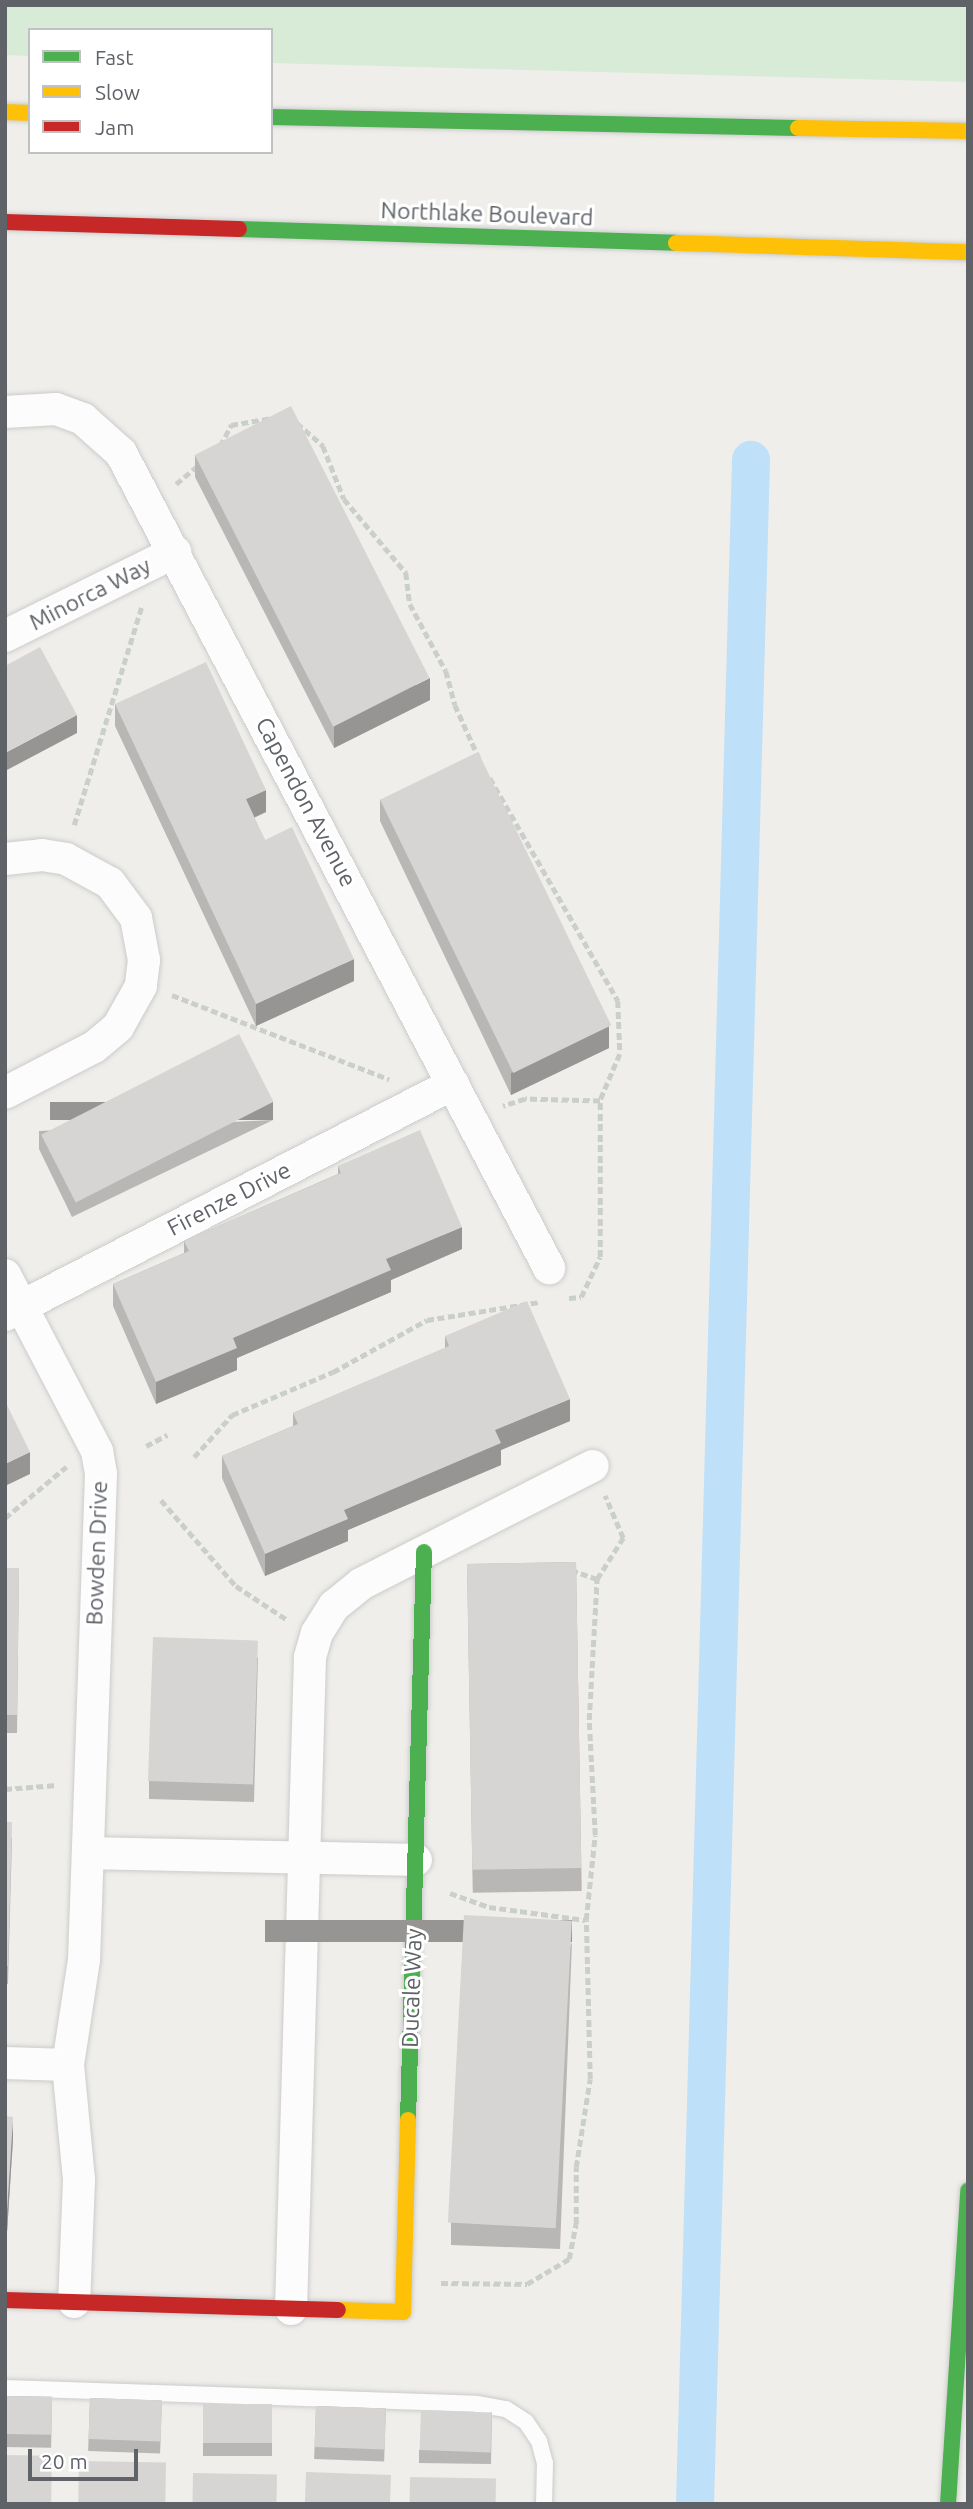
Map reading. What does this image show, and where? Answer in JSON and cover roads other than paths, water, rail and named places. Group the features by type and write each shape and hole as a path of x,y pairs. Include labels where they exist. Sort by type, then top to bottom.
{"main road":[{"path":"5,112 28,113"},
{"path":"273,117 968,131"},
{"name":"Northlake Boulevard","path":"5,222 968,252"},
{"name":"Ducale Way","path":"5,2300 403,2312 425,1552"},
{"path":"948,2504 968,2191"}],"street":[{"name":"Capendon Avenue","path":"5,412 56,410 100,430 121,453 549,1268"},
{"name":"Minorca Way","path":"5,636 175,552"},
{"path":"5,859 42,855 66,859 110,883 136,918 144,960 141,986 118,1027 94,1046 5,1094"},
{"name":"Firenze Drive","path":"12,1310 453,1084"},
{"name":"Bowden Drive","path":"5,1275 12,1310 97,1451 101,1474 82,1987 68,2065 79,2180 74,2302"},
{"path":"291,2309 310,1657 317,1633 334,1606 361,1584 593,1466"},
{"path":"88,1853 416,1860"},
{"path":"5,2063 68,2065"}],"lane":[{"path":"5,2388 477,2404 506,2409 526,2422 539,2441 545,2463 544,2504"}],"waterway":[{"path":"695,2504 751,460"}]}
